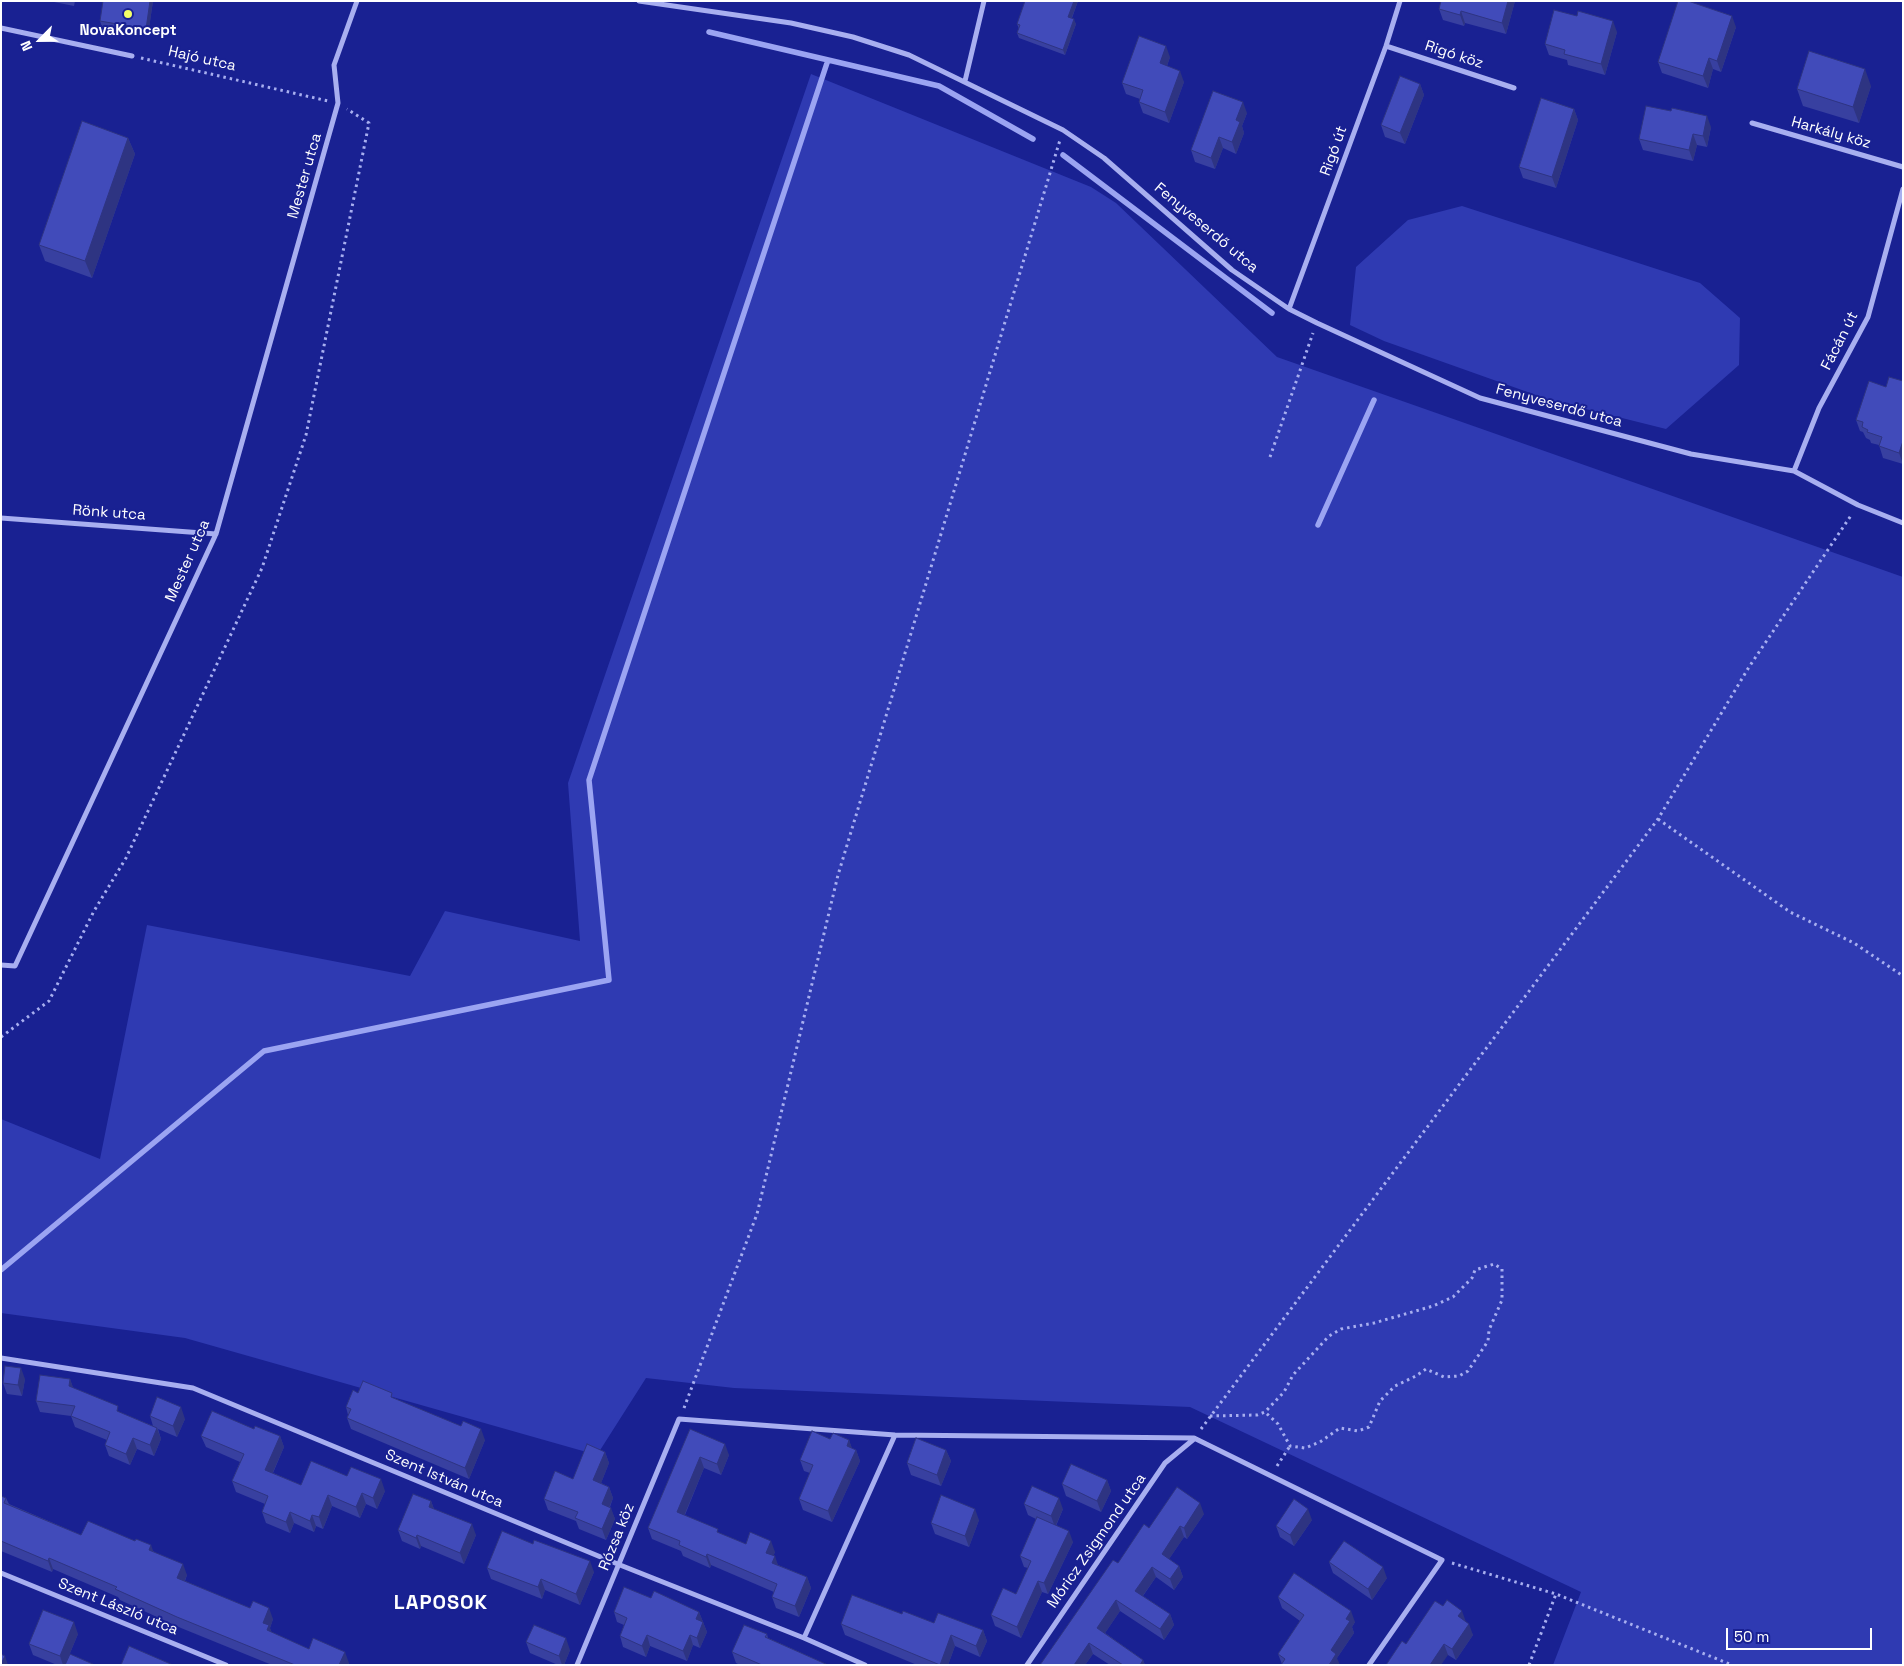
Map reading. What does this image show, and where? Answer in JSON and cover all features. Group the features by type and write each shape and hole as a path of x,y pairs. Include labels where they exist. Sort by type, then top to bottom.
{"street":[{"path":"338,103 334,65 357,1"},
{"name":"Fenyveserdő utca","path":"639,1 791,24 853,37 909,55 1063,130 1104,158 1232,270 1288,309 1317,323 1480,398 1691,454 1794,471 1858,506 1903,523"},
{"path":"965,81 984,1"},
{"name":"Rigó út","path":"1288,309 1386,46 1400,1"},
{"path":"1,28 132,56"},
{"name":"Rigó köz","path":"1386,46 1514,88"},
{"name":"Mester utca","path":"1,965 15,966 216,534 338,103"},
{"name":"Harkály köz","path":"1752,123 1903,167"},
{"name":"Fácán út","path":"1794,471 1819,408 1868,317 1903,189"},
{"name":"Rönk utca","path":"1,518 216,534"},
{"name":"Szent István utca","path":"1,1358 193,1388 620,1565 804,1638 865,1665"},
{"path":"680,1419 895,1435 1194,1438 1442,1560 1369,1665"},
{"name":"Rózsa köz","path":"577,1665 680,1419"},
{"path":"804,1638 895,1435"},
{"name":"Móricz Zsigmond utca","path":"1027,1665 1165,1464 1194,1438"},
{"name":"Szent László utca","path":"1,1573 226,1665"}],"path":[{"name":"Hajó utca","path":"1,1037 50,1001 94,911 126,858 262,568 306,435 369,123 338,103 132,56"},
{"path":"680,1419 757,1214 838,875 1063,130"},
{"path":"1270,457 1317,323"},
{"path":"1194,1438 1658,819 1749,667 1858,506"},
{"path":"1658,819 1790,912 1854,943 1903,976"},
{"path":"1210,1416 1257,1415 1265,1412 1284,1392 1293,1376 1329,1336 1341,1329 1374,1323 1433,1306 1452,1297 1472,1278 1475,1270 1494,1264 1502,1269 1502,1300 1489,1330 1488,1341 1468,1371 1459,1376 1444,1376 1426,1369 1395,1386 1380,1401 1369,1427 1358,1431 1340,1428 1320,1442 1305,1448 1290,1446"},
{"path":"1265,1412 1278,1424 1290,1446"},
{"path":"1271,1476 1290,1446"},
{"path":"1442,1560 1556,1594 1732,1665"},
{"path":"1529,1665 1556,1594"}],"shaded area":[{"path":"811,74 1091,187 1116,203 1277,357 1903,577 1903,1665 1553,1665 1581,1592 1190,1407 734,1388 646,1378 597,1455 185,1338 1,1313 1,1119 100,1159 147,925 410,976 445,911 580,941 568,783"},
{"path":"1462,206 1700,283 1740,318 1739,365 1666,429 1550,400 1384,341 1350,325 1356,267 1408,220"}],"building":[{"name":"NovaKoncept","path":"103,1 150,1 146,29 100,21"},
{"path":"1025,1 1074,1 1068,17 1074,19 1063,50 1017,33 1020,25 1017,24"},
{"path":"1441,1 1508,1 1502,23 1461,11 1460,15 1439,9"},
{"path":"1678,1 1688,1 1732,16 1717,61 1709,58 1703,76 1658,62"},
{"path":"1554,10 1577,16 1578,11 1613,21 1601,64 1564,54 1565,50 1545,44"},
{"path":"1139,36 1166,46 1160,63 1180,71 1165,112 1139,102 1143,90 1122,83"},
{"path":"1809,51 1865,69 1853,107 1797,89"},
{"path":"1400,76 1420,84 1400,133 1381,125"},
{"path":"1213,91 1243,102 1236,120 1240,122 1232,142 1219,137 1211,158 1191,150"},
{"path":"1541,98 1574,109 1552,177 1519,167"},
{"path":"1646,106 1671,111 1672,108 1707,116 1703,136 1693,134 1689,150 1639,139"},
{"path":"82,121 128,138 85,261 39,245"},
{"path":"1889,377 1903,381 1903,441 1899,453 1879,446 1882,437 1867,432 1868,430 1862,427 1863,422 1856,420 1869,381 1886,387"},
{"path":"5,1366 21,1368 18,1385 3,1383"},
{"path":"40,1375 70,1379 69,1386 118,1406 117,1411 157,1428 150,1445 133,1438 126,1454 105,1445 110,1432 71,1416 75,1406 36,1401"},
{"path":"363,1381 392,1393 391,1397 461,1426 463,1421 481,1429 465,1468 347,1418 351,1409 346,1407 353,1390 358,1393"},
{"path":"157,1397 181,1407 173,1426 150,1416"},
{"path":"212,1411 254,1429 255,1426 280,1436 265,1470 301,1485 311,1461 347,1476 351,1467 381,1479 373,1498 362,1493 356,1507 328,1495 319,1517 312,1515 310,1521 290,1512 286,1522 262,1512 268,1496 232,1481 244,1454 201,1436"},
{"path":"690,1429 725,1444 717,1464 700,1457 677,1512 718,1529 717,1532 746,1544 750,1532 771,1541 766,1553 775,1556 772,1563 807,1577 795,1606 772,1597 777,1584 707,1554 706,1557 679,1545 680,1541 648,1528"},
{"path":"812,1431 830,1439 833,1433 849,1440 847,1446 856,1450 828,1511 799,1499 813,1465 800,1460"},
{"path":"916,1438 946,1450 937,1475 907,1463"},
{"path":"587,1444 605,1452 593,1480 609,1487 602,1504 611,1508 602,1529 575,1518 578,1512 544,1499 555,1471 573,1479"},
{"path":"1071,1464 1107,1480 1097,1501 1062,1484"},
{"path":"1032,1486 1059,1498 1051,1516 1024,1504"},
{"path":"1177,1487 1200,1503 1184,1528 1180,1526 1162,1554 1179,1566 1170,1579 1152,1567 1135,1591 1170,1614 1160,1629 1116,1600 1097,1628 1143,1660 1140,1665 1123,1665 1089,1643 1074,1665 1040,1665 1113,1560 1118,1563 1144,1524 1149,1528"},
{"path":"413,1494 431,1501 429,1507 472,1524 460,1553 417,1535 416,1538 398,1530"},
{"path":"941,1495 975,1509 965,1536 931,1523"},
{"path":"1,1496 6,1498 4,1503 81,1535 88,1521 135,1541 136,1539 151,1545 149,1550 183,1564 177,1578 250,1608 253,1601 269,1608 263,1623 269,1625 267,1630 309,1649 313,1638 345,1652 339,1665 295,1665 177,1617 115,1589 117,1587 49,1558 48,1561 1,1541"},
{"path":"1294,1499 1308,1509 1290,1535 1276,1526"},
{"path":"1037,1517 1069,1531 1044,1583 1038,1581 1017,1627 991,1615 1003,1588 1016,1594 1031,1561 1020,1556"},
{"path":"502,1531 533,1544 534,1540 590,1561 576,1594 541,1579 538,1587 487,1568"},
{"path":"1344,1541 1383,1567 1368,1589 1329,1562"},
{"path":"1294,1573 1351,1611 1346,1619 1350,1621 1331,1650 1336,1654 1329,1665 1281,1665 1285,1659 1278,1654 1304,1615 1278,1597"},
{"path":"624,1587 651,1598 654,1591 699,1612 696,1619 703,1622 697,1638 690,1635 683,1651 647,1635 642,1646 620,1636 627,1618 614,1612"},
{"path":"852,1595 902,1614 903,1611 934,1623 938,1613 983,1630 976,1646 951,1635 940,1665 841,1624"},
{"path":"1447,1600 1462,1611 1458,1616 1469,1624 1452,1649 1444,1644 1430,1665 1386,1665 1402,1641 1406,1644 1435,1601 1443,1606"},
{"path":"43,1610 74,1622 60,1656 29,1644"},
{"path":"534,1625 566,1638 559,1656 526,1642"},
{"path":"744,1625 767,1634 765,1637 828,1665 762,1665 732,1652"},
{"path":"129,1646 173,1665 121,1665"},
{"path":"1,1654 5,1656 1,1664"},
{"path":"70,1654 95,1665 65,1665"}],"waterway":[{"path":"709,32 939,86 1033,139"},
{"path":"1,1270 264,1051 609,980 589,780 828,60"},
{"path":"1063,155 1272,313"},
{"path":"1318,525 1374,400"}],"place":[{"name":"NovaKoncept","path":"128,14"}],"district":[{"name":"LAPOSOK","path":"441,1604"}]}
